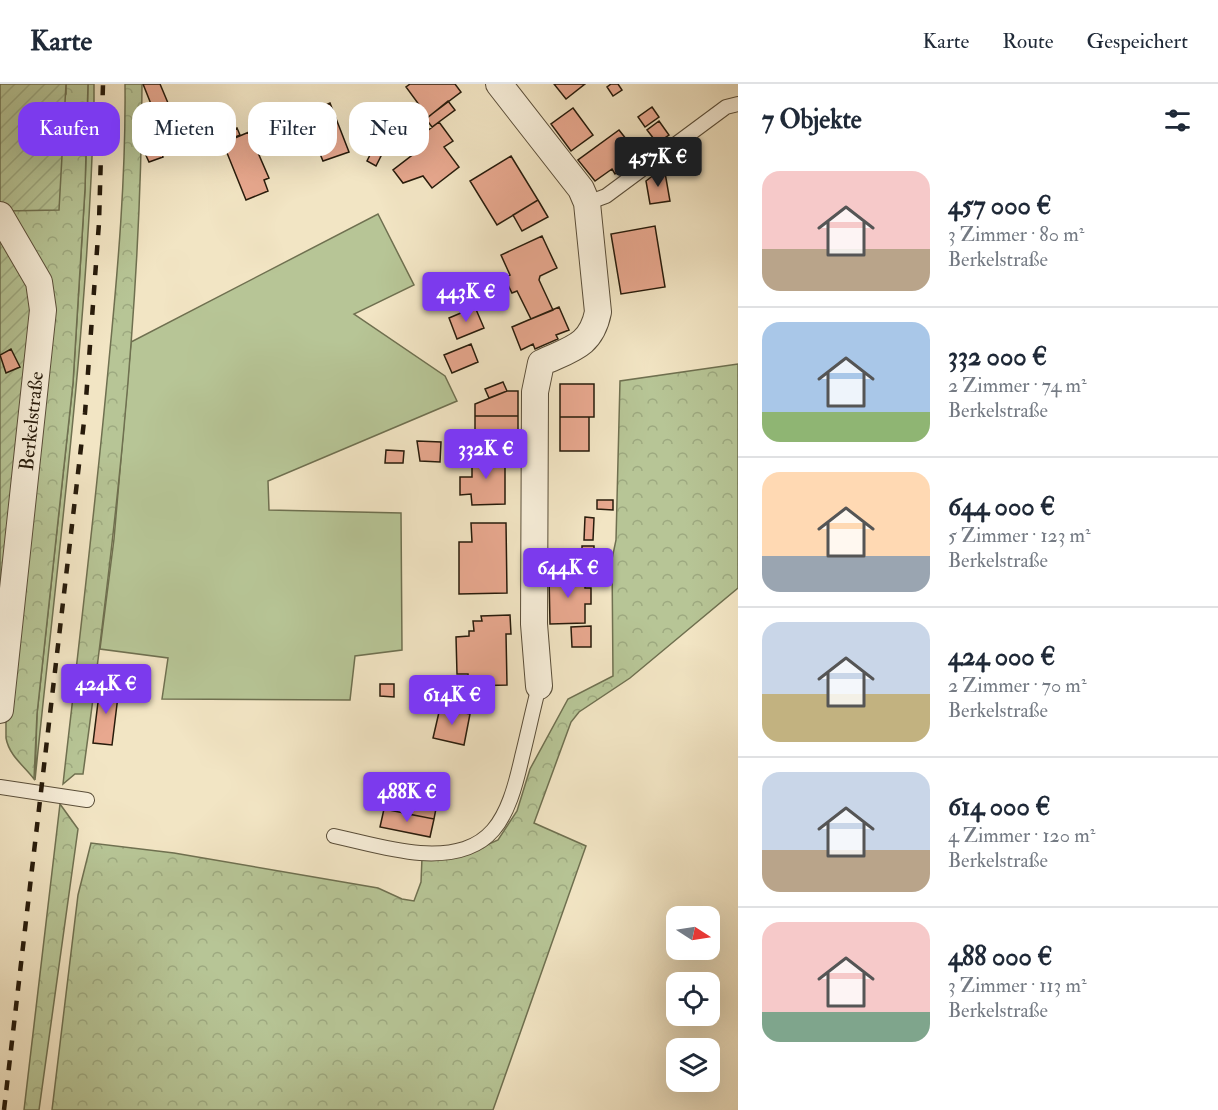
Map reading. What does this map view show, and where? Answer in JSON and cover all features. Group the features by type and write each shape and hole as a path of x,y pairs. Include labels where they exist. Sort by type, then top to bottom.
{"street":[{"path":"499,84 581,189 586,203 598,312 595,325 584,343 540,363 535,392 534,624 539,686"},
{"name":"Berkelstraße","path":"0,215 39,282 43,310 0,710"}],"lane":[{"path":"586,203 606,196 726,107 738,105"},
{"path":"334,836 417,853 452,851 478,843 492,832 505,816 513,798 539,686"},
{"path":"0,788 87,800"}],"green space":[{"path":"0,84 66,84 65,102 18,102 18,156 62,156 59,210 5,211 0,202"},
{"path":"66,84 88,84 87,102 62,102 66,94"},
{"path":"88,84 94,84 94,102 87,102"},
{"path":"125,84 142,84 142,102 132,102 132,156 140,156 137,257 115,516 83,774 75,774 63,784 104,413 123,188"},
{"path":"34,156 86,156 73,383 37,714 34,779 13,755 6,738 5,211"},
{"path":"86,156 92,156 79,357 35,780 37,714 73,383"},
{"path":"378,214 414,285 354,314 445,376 457,401 268,481 269,510 401,513 402,650 355,656 350,700 162,699 168,658 100,649 114,539 131,342"},
{"path":"0,227 31,281 35,311 0,649"},
{"path":"738,364 738,588 630,678 579,712 571,722 534,823 586,846 493,1110 52,1110 78,895 91,843 174,853 378,888 402,899 414,901 421,882 422,858 469,853 498,840 517,811 530,769 568,699 613,676 612,559 616,540 620,381"},
{"path":"60,804 78,829 39,1110 24,1110"}],"building":[{"path":"143,84 160,84 168,102 150,102"},
{"path":"410,84 455,84 461,92 429,116 429,102 417,102 406,87"},
{"path":"554,84 585,84 566,99"},
{"path":"611,84 618,84 622,90 613,96 607,87"},
{"path":"448,101 455,110 432,127 429,117"},
{"path":"652,107 659,117 645,127 638,117"},
{"path":"573,108 593,135 571,151 551,124"},
{"path":"337,121 349,152 323,161 321,156 337,156"},
{"path":"659,121 669,135 657,143 647,130"},
{"path":"439,122 453,141 444,147 459,167 432,188 423,176 403,183 393,170 411,156 429,156 429,130"},
{"path":"619,130 634,149 628,154 633,160 615,174 612,169 595,181 578,160"},
{"path":"248,132 248,156 259,156 269,178 264,180 268,191 246,200 228,156 236,156 236,138"},
{"path":"146,156 163,156 163,157 149,162"},
{"path":"370,156 381,156 376,166 367,161"},
{"path":"511,156 538,200 497,225 470,181"},
{"path":"664,167 670,201 650,204 646,181"},
{"path":"538,200 548,217 522,231 513,215"},
{"path":"655,226 665,287 621,294 611,234"},
{"path":"542,236 557,268 540,276 539,280 553,310 531,319 517,291 512,293 504,277 510,275 501,255"},
{"path":"475,307 484,328 457,339 449,318"},
{"path":"559,307 569,330 556,335 558,339 535,349 533,344 521,350 512,327"},
{"path":"471,344 478,362 452,373 444,355"},
{"path":"11,349 20,367 6,373 0,355"},
{"path":"503,382 507,391 489,398 485,389"},
{"path":"560,384 594,384 594,417 560,417"},
{"path":"507,391 518,391 518,416 475,416 475,404"},
{"path":"475,416 518,416 518,437 475,436"},
{"path":"560,417 589,417 589,451 560,451"},
{"path":"482,436 501,437 501,446 482,446"},
{"path":"417,441 441,442 440,462 420,461"},
{"path":"386,450 404,451 403,463 385,463"},
{"path":"505,454 505,504 472,505 471,494 460,495 460,477 472,477 472,455"},
{"path":"597,500 613,500 613,510 597,509"},
{"path":"585,517 594,518 593,540 584,540"},
{"path":"471,523 506,523 507,593 459,594 459,542 472,542"},
{"path":"582,546 594,546 594,559 582,559"},
{"path":"549,575 585,575 585,588 591,588 591,604 585,604 585,623 550,624"},
{"path":"510,615 511,634 506,634 507,685 469,686 468,674 457,674 456,637 469,636 469,631 474,631 473,621 482,621 481,616"},
{"path":"591,626 591,647 572,647 571,627"},
{"path":"380,684 394,684 394,697 380,696"},
{"path":"100,686 119,688 112,745 93,743"},
{"path":"440,708 470,714 464,745 433,738"},
{"path":"410,776 441,783 434,819 402,813"},
{"path":"384,809 434,819 430,837 380,827"}],"railway":[{"path":"4,1110 85,413 99,223 103,84"}]}
